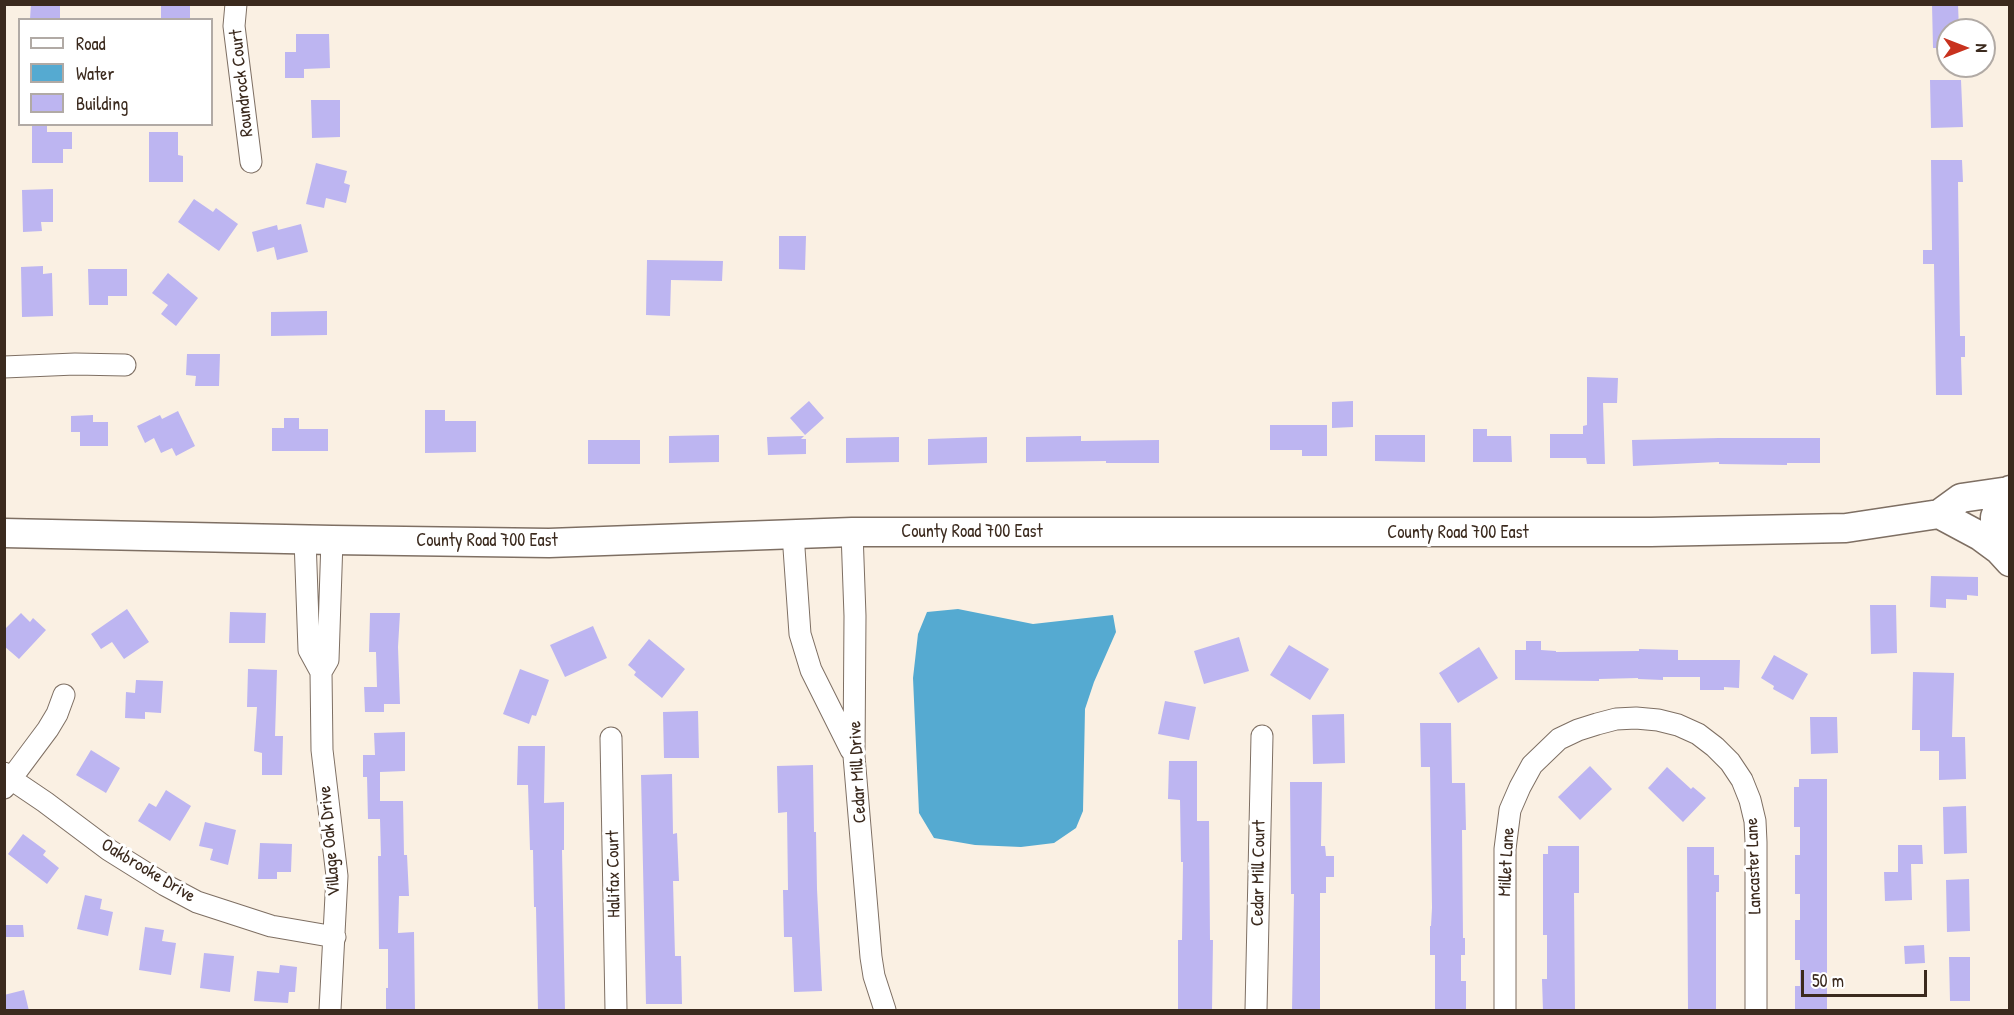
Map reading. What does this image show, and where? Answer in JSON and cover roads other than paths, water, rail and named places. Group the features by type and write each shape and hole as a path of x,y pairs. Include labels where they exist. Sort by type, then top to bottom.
{"main road":[{"name":"County Road 700 East","path":"4,533 549,543 852,532 1662,532 1846,528 1939,514 1961,498 2009,490"},
{"path":"2004,556 1995,531 1995,517 2009,490"},
{"path":"1939,514 1980,536 2004,556"}],"street":[{"name":"Roundrock Court","path":"236,4 234,26 251,162"},
{"path":"4,367 75,364 125,365"},
{"name":"Cedar Mill Drive","path":"852,532 855,616 854,756 871,957 874,976 885,1011"},
{"path":"794,534 800,634 811,670 854,756"},
{"name":"Village Oak Drive","path":"318,540 328,660 321,672 322,750 337,876 330,1011"},
{"path":"7,780 48,729 64,695"},
{"name":"Millet Lane","path":"1505,1011 1505,849 1510,810 1520,787 1532,765 1559,739 1597,724 1616,719 1636,718"},
{"name":"Lancaster Lane","path":"1636,718 1678,725 1698,734 1730,762 1742,780 1755,820 1756,1011"},
{"name":"Cedar Mill Court","path":"1256,1011 1262,736"},
{"name":"Halifax Court","path":"611,738 616,1011"},
{"name":"Oakbrooke Drive","path":"7,780 45,802 109,850 196,902 271,926 335,938"}],"water":[{"path":"958,609 1033,624 1113,615 1116,632 1085,709 1083,811 1076,828 1054,843 1021,847 975,845 934,838 919,813 913,678 918,634 927,612"}]}
